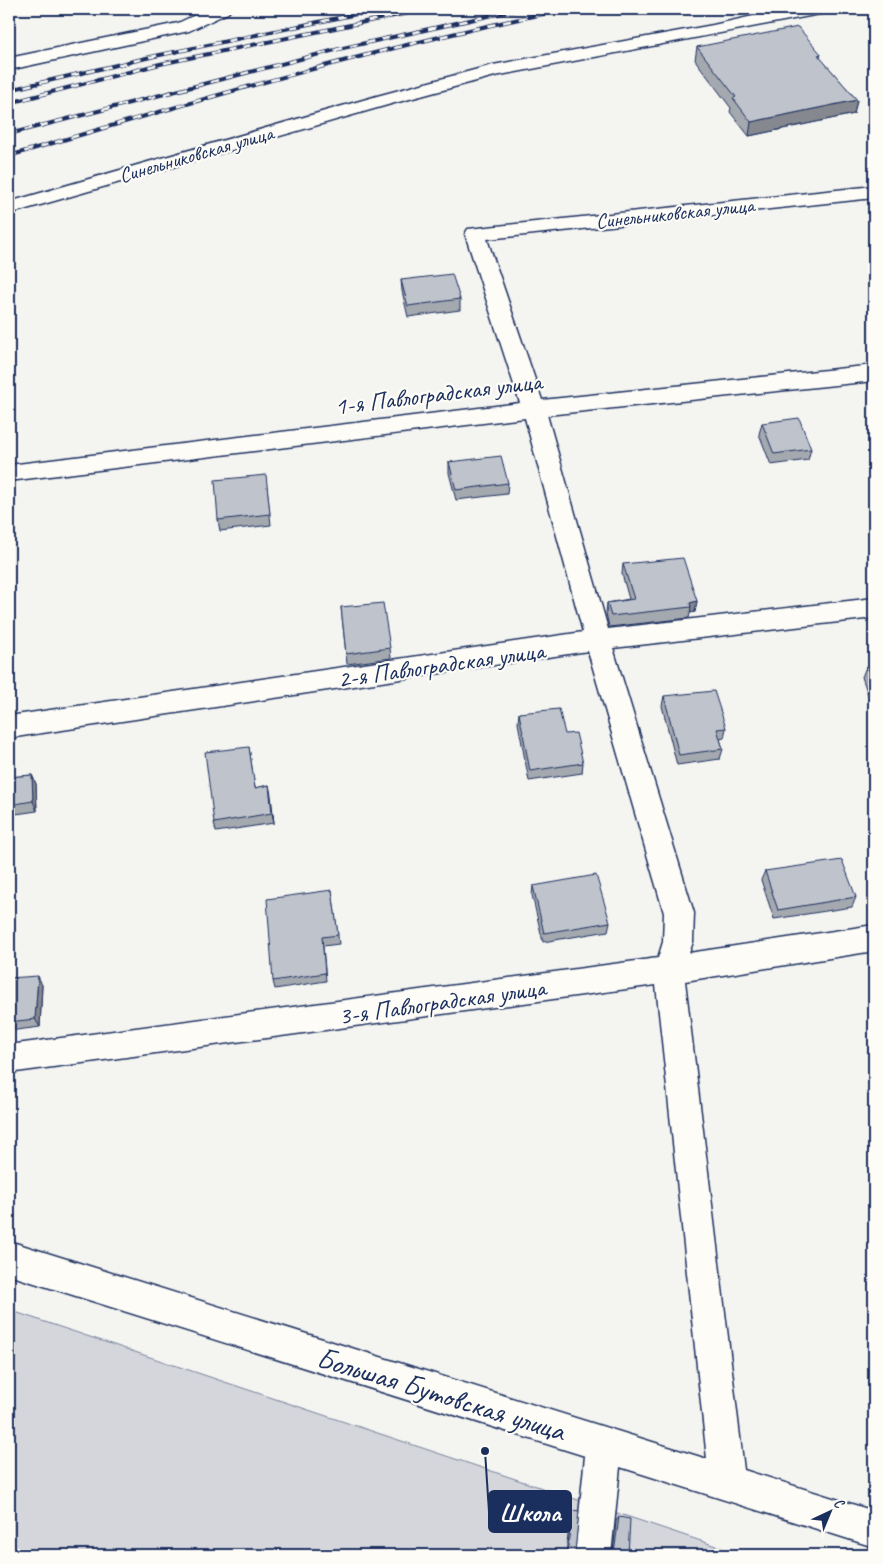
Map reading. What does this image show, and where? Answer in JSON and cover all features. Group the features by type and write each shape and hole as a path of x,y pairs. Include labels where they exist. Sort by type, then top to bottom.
{"street":[{"path":"9,64 183,27 222,9"},
{"name":"Синельниковская улица","path":"9,208 384,100 493,71 713,30 799,11 819,9"},
{"name":"Синельниковская улица","path":"534,409 475,234 874,192"},
{"name":"1-я Павлоградская улица","path":"9,473 534,409 874,373"},
{"path":"534,409 598,640 679,913 678,942 669,970 728,1484"},
{"name":"2-я Павлоградская улица","path":"9,727 598,640 874,608"},
{"name":"3-я Павлоградская улица","path":"9,1059 669,970 874,938"},
{"name":"Большая Бутовская улица","path":"9,1258 874,1529"},
{"path":"593,1555 604,1445"}],"shaded area":[{"path":"9,1310 743,1555 9,1555"}],"building":[{"path":"798,27 821,54 818,55 857,100 751,122 733,98 736,97 697,47"},
{"path":"452,274 460,299 408,306 401,280"},
{"path":"799,418 811,449 774,454 762,423"},
{"path":"501,456 508,483 456,490 449,462"},
{"path":"266,475 270,514 218,520 215,480"},
{"path":"683,558 697,601 690,603 691,607 611,616 607,603 634,599 623,564"},
{"path":"383,603 390,648 346,654 341,607"},
{"path":"874,666 874,690 866,667"},
{"path":"714,691 726,728 717,729 723,749 679,755 664,696"},
{"path":"559,709 565,734 576,733 583,763 530,771 519,713"},
{"path":"249,747 255,788 269,785 272,813 214,823 205,752"},
{"path":"32,775 33,801 9,805 9,777"},
{"path":"842,860 856,897 778,910 765,871"},
{"path":"596,875 610,922 544,933 533,886"},
{"path":"332,890 338,935 322,937 325,973 273,981 267,899"},
{"path":"38,976 35,1019 9,1022 9,978"},
{"path":"572,1510 579,1511 575,1552 577,1554 614,1553 619,1517 630,1519 628,1555 567,1555"}],"railway":[{"path":"9,90 155,56 381,9"},
{"path":"9,103 160,64 428,9"},
{"path":"9,134 343,48 520,9"},
{"path":"9,156 286,76 426,40 567,9"}],"place":[{"name":"Школа","path":"485,1451"}]}
